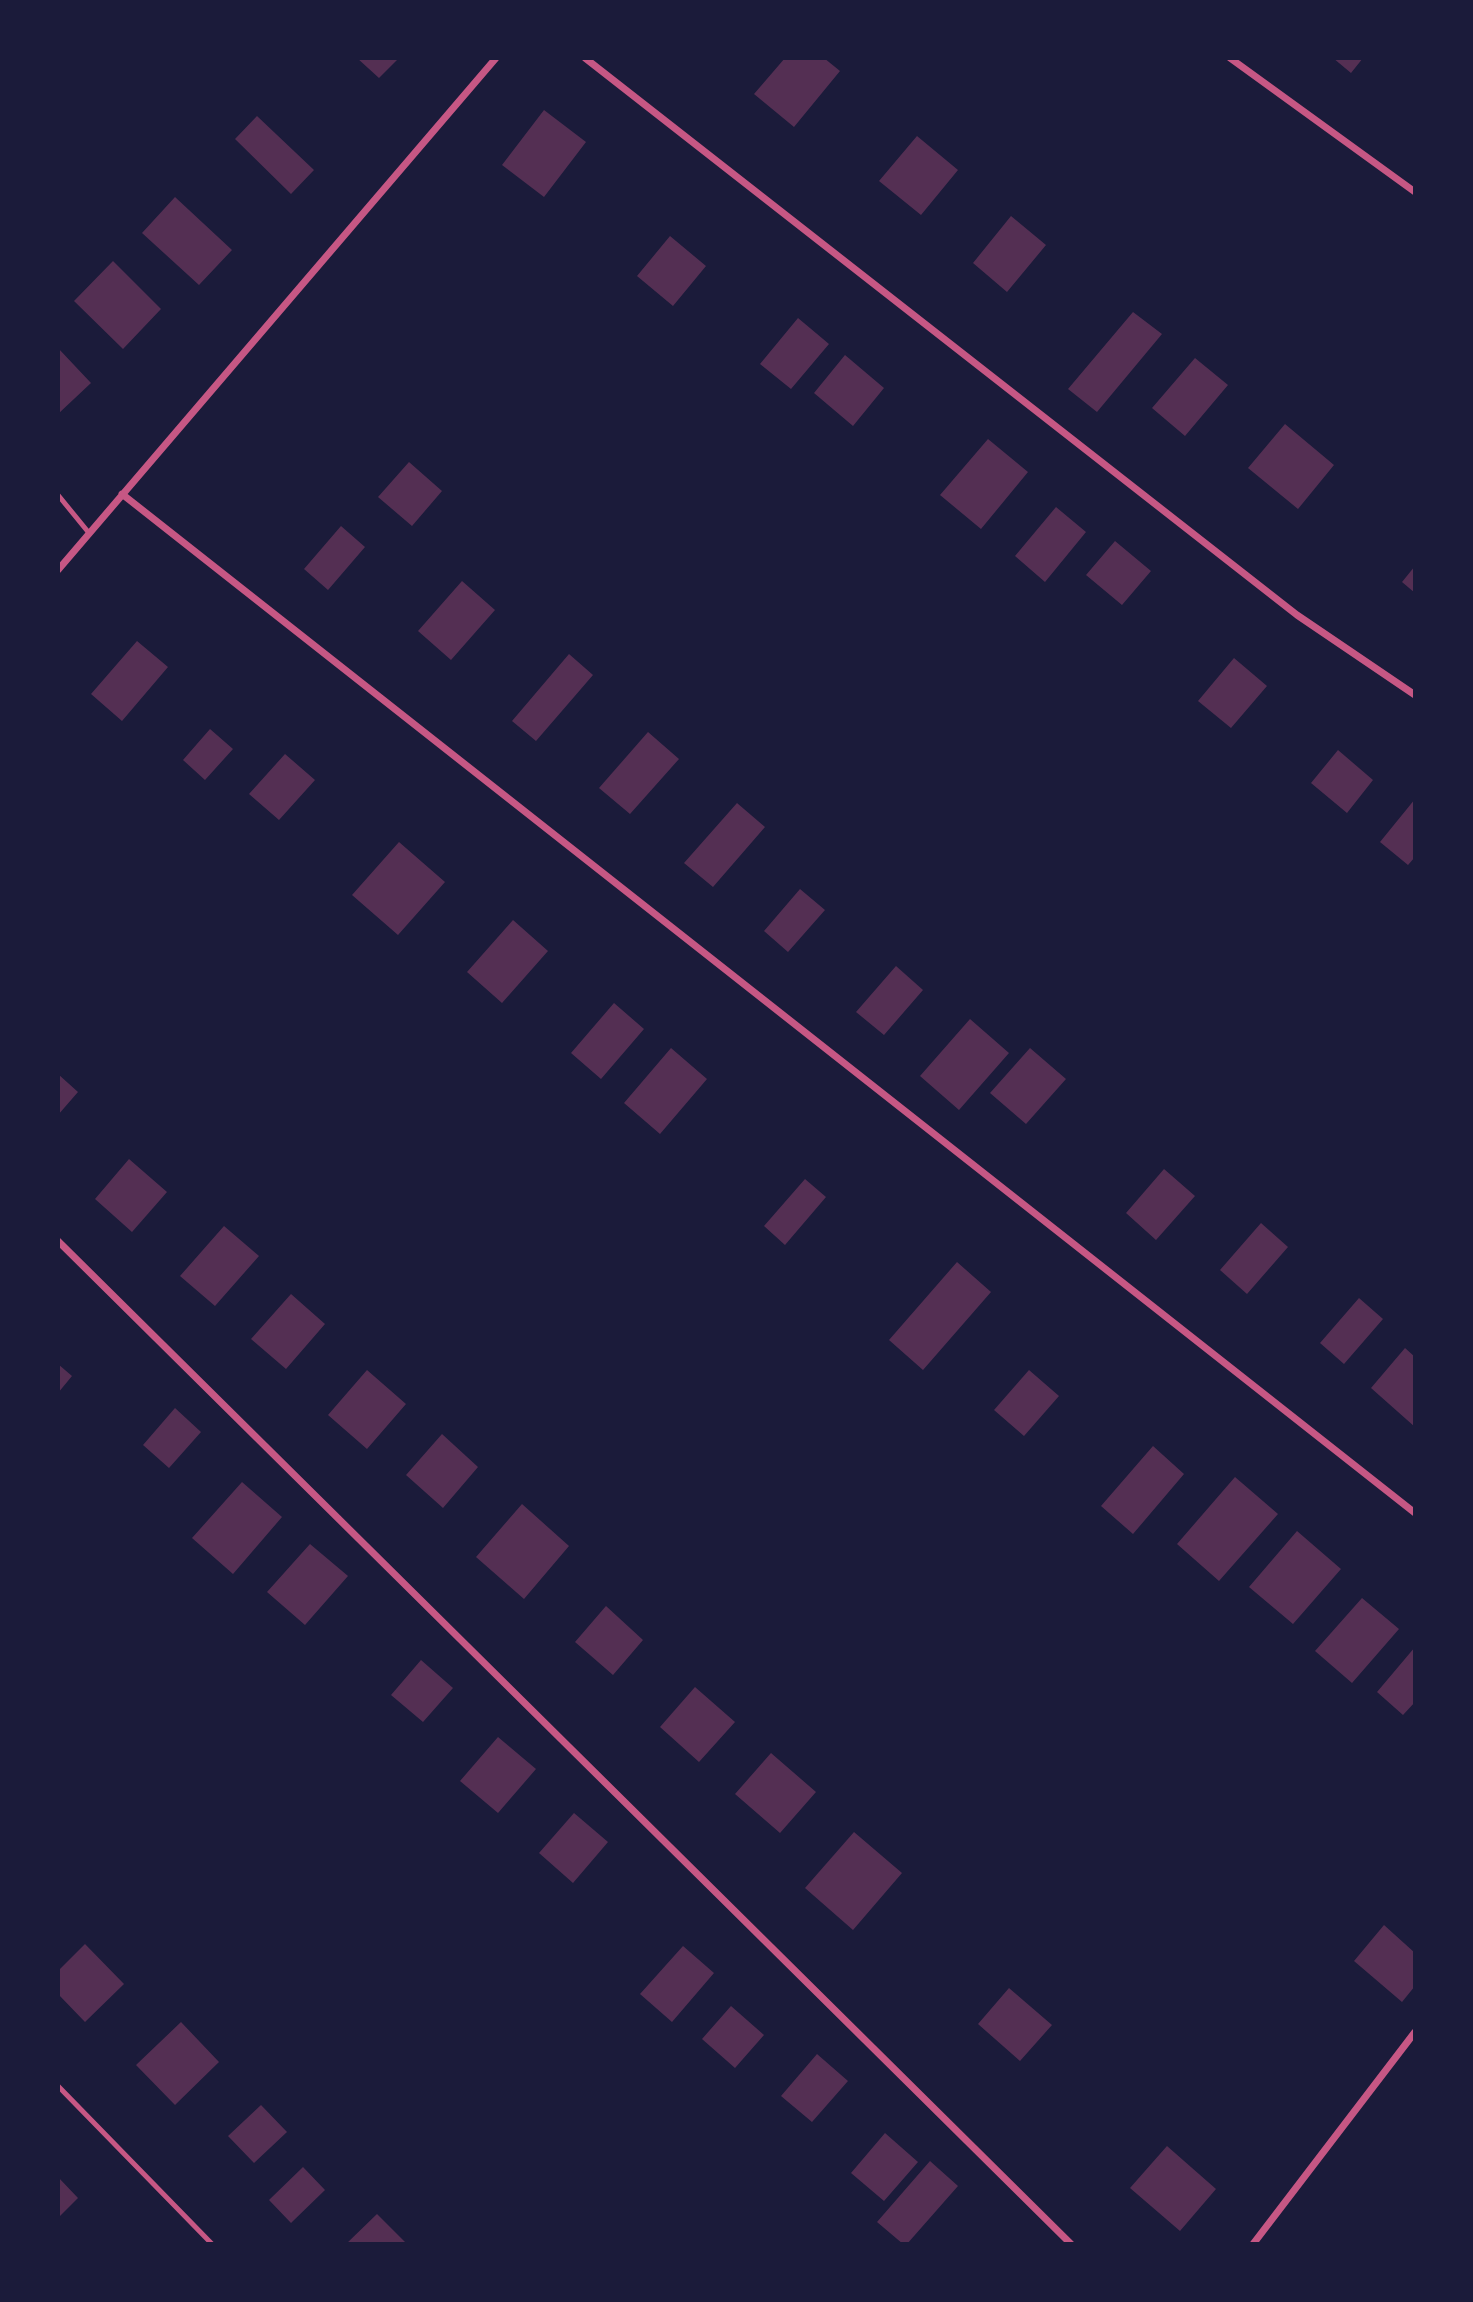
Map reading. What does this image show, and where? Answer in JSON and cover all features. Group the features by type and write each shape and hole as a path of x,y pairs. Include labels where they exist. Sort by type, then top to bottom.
{"street":[{"path":"58,570 496,58"},
{"path":"585,58 1297,615 1415,695"},
{"path":"1230,58 1415,192"},
{"path":"122,494 1415,1513"},
{"path":"58,1241 1071,2244"},
{"path":"1253,2244 1415,2032"}],"lane":[{"path":"58,495 89,533"},
{"path":"58,2086 212,2244"}],"building":[{"path":"357,58 399,58 379,78"},
{"path":"785,58 824,58 840,71 794,127 754,94"},
{"path":"1333,58 1363,58 1351,73"},
{"path":"544,110 586,142 544,197 502,165"},
{"path":"257,116 314,170 291,194 235,139"},
{"path":"917,136 958,170 921,215 879,181"},
{"path":"175,197 232,250 199,285 142,233"},
{"path":"1011,216 1046,245 1007,292 973,263"},
{"path":"670,236 706,266 673,306 637,276"},
{"path":"113,261 161,309 123,349 74,301"},
{"path":"1133,312 1162,334 1097,412 1068,389"},
{"path":"798,318 829,344 791,389 760,364"},
{"path":"58,348 91,383 58,414"},
{"path":"845,355 884,388 853,426 814,393"},
{"path":"1195,358 1228,385 1185,436 1152,408"},
{"path":"1285,424 1334,465 1298,509 1248,468"},
{"path":"988,439 1028,472 981,529 940,495"},
{"path":"409,462 442,491 412,526 378,497"},
{"path":"1056,507 1086,532 1045,582 1015,556"},
{"path":"341,526 365,547 328,590 304,569"},
{"path":"1115,541 1151,571 1122,605 1086,575"},
{"path":"1415,566 1415,593 1402,582"},
{"path":"462,581 495,610 451,660 418,631"},
{"path":"137,641 168,667 122,721 91,694"},
{"path":"569,654 593,675 536,741 512,721"},
{"path":"1234,658 1267,686 1231,728 1198,701"},
{"path":"210,729 233,749 205,780 183,760"},
{"path":"648,732 679,759 630,814 599,788"},
{"path":"1338,750 1373,780 1347,813 1311,783"},
{"path":"285,754 315,780 279,820 249,794"},
{"path":"1415,799 1415,857 1408,865 1380,842"},
{"path":"737,803 765,827 713,887 684,863"},
{"path":"399,842 445,882 398,935 352,895"},
{"path":"800,889 825,910 788,952 764,931"},
{"path":"513,920 548,951 502,1003 467,972"},
{"path":"896,966 923,990 884,1035 856,1012"},
{"path":"614,1003 644,1029 601,1079 571,1053"},
{"path":"970,1019 1009,1053 959,1110 920,1076"},
{"path":"671,1048 707,1079 660,1134 624,1103"},
{"path":"1030,1048 1066,1079 1026,1124 990,1093"},
{"path":"58,1074 78,1092 58,1115"},
{"path":"129,1159 167,1192 132,1232 95,1199"},
{"path":"1164,1169 1195,1196 1156,1240 1126,1213"},
{"path":"805,1179 826,1197 785,1245 764,1226"},
{"path":"1261,1223 1288,1247 1247,1294 1220,1270"},
{"path":"224,1226 259,1256 215,1306 180,1276"},
{"path":"957,1262 991,1292 923,1370 889,1340"},
{"path":"291,1294 325,1324 286,1369 251,1339"},
{"path":"1359,1298 1383,1319 1344,1364 1320,1343"},
{"path":"1405,1348 1415,1357 1415,1427 1371,1388"},
{"path":"58,1364 72,1376 58,1393"},
{"path":"367,1370 406,1404 367,1449 328,1415"},
{"path":"1029,1370 1059,1396 1024,1436 994,1410"},
{"path":"175,1408 201,1432 169,1468 143,1445"},
{"path":"442,1434 478,1467 443,1508 406,1475"},
{"path":"1153,1446 1184,1474 1133,1534 1101,1506"},
{"path":"1235,1477 1278,1514 1219,1581 1177,1544"},
{"path":"242,1482 282,1517 233,1574 192,1538"},
{"path":"522,1504 569,1546 524,1599 476,1557"},
{"path":"1297,1531 1341,1569 1293,1624 1249,1587"},
{"path":"310,1544 348,1576 305,1625 267,1592"},
{"path":"1362,1598 1399,1629 1352,1683 1315,1651"},
{"path":"606,1606 643,1640 613,1675 575,1642"},
{"path":"1415,1647 1415,1702 1403,1715 1377,1692"},
{"path":"421,1660 453,1688 423,1722 391,1695"},
{"path":"695,1687 735,1722 699,1762 660,1727"},
{"path":"498,1737 536,1769 498,1813 460,1781"},
{"path":"771,1753 816,1792 780,1833 735,1794"},
{"path":"574,1813 608,1842 573,1883 539,1853"},
{"path":"854,1832 902,1873 853,1930 805,1888"},
{"path":"1384,1925 1415,1953 1415,1986 1402,2002 1354,1961"},
{"path":"85,1944 124,1984 85,2022 58,1994 58,1971"},
{"path":"683,1946 714,1973 672,2022 640,1994"},
{"path":"1009,1988 1052,2025 1020,2061 978,2024"},
{"path":"731,2006 764,2035 735,2068 702,2039"},
{"path":"181,2022 219,2062 175,2105 136,2065"},
{"path":"817,2054 848,2081 812,2122 781,2096"},
{"path":"261,2105 287,2132 254,2163 228,2136"},
{"path":"885,2133 918,2162 884,2201 851,2173"},
{"path":"1167,2146 1216,2189 1180,2231 1130,2188"},
{"path":"930,2161 958,2186 907,2244 903,2244 877,2222"},
{"path":"303,2167 325,2190 291,2223 269,2200"},
{"path":"58,2177 78,2198 58,2218"},
{"path":"377,2214 407,2244 346,2244"}]}
